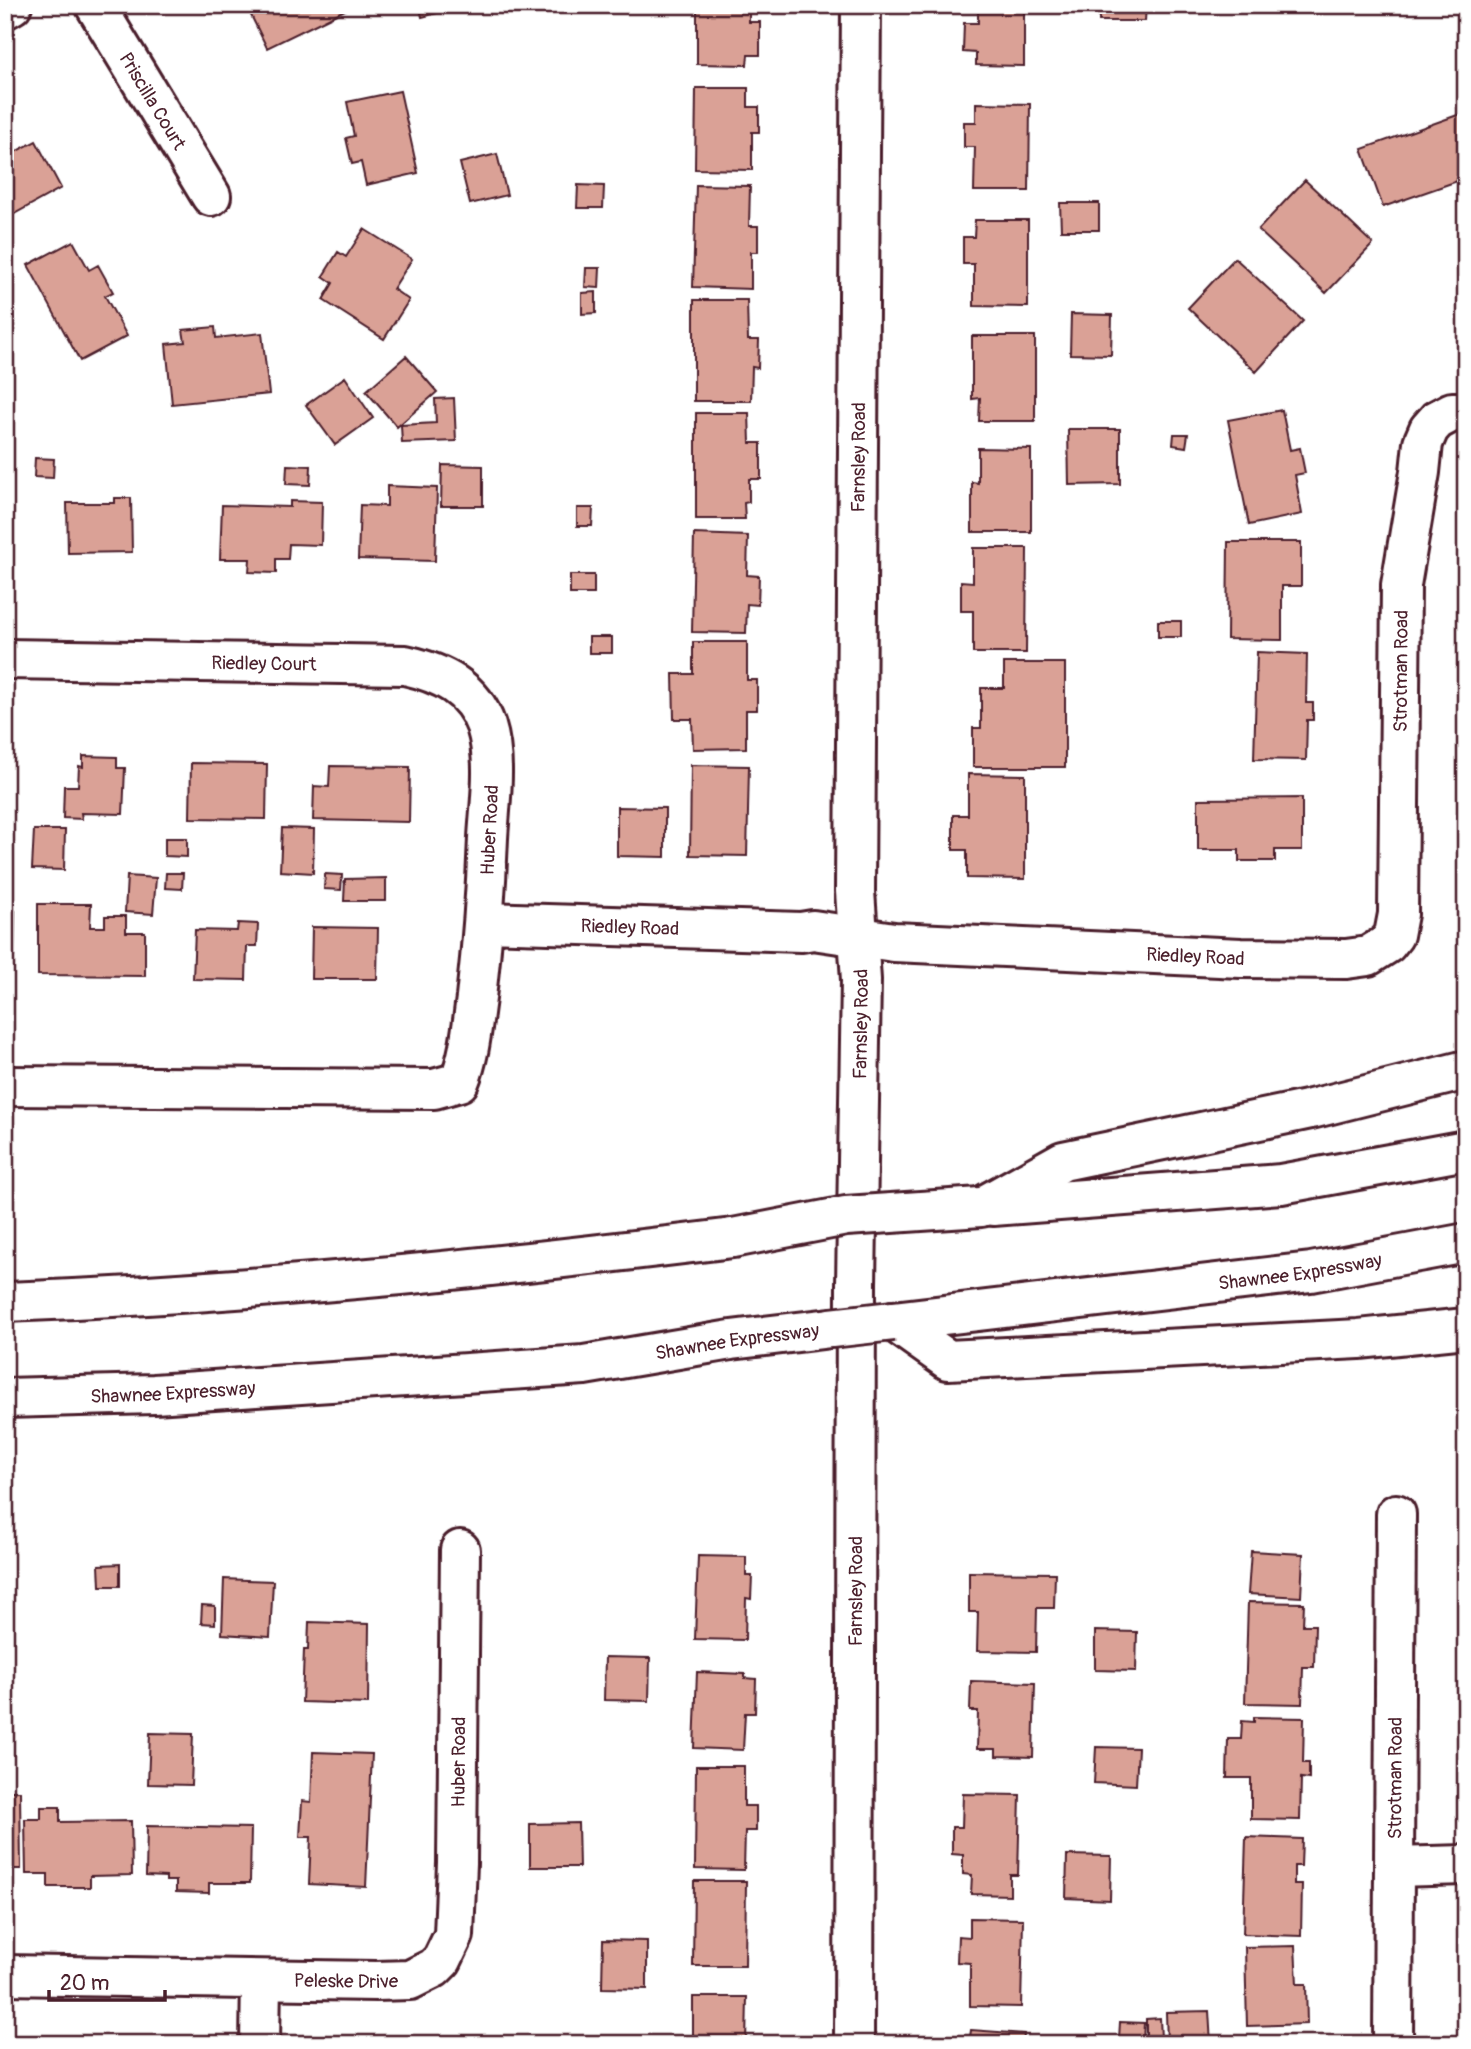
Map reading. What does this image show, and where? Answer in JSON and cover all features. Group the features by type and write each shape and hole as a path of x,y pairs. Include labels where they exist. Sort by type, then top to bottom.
{"main road":[{"path":"5,9 12,5"},
{"name":"Priscilla Court","path":"95,5 211,196"},
{"name":"Farnsley Road","path":"853,2044 856,1284 861,979 855,877 861,5"},
{"name":"Strotman Road","path":"1387,944 1394,935 1398,914 1401,586 1423,443 1429,429 1437,420 1459,412"},
{"name":"Riedley Court","path":"5,659 405,665 444,676 467,695 485,725 488,738"},
{"name":"Huber Road","path":"485,922 492,761 488,738"},
{"path":"5,1086 400,1089 449,1086 459,1082 471,1040 485,922"},
{"name":"Riedley Road","path":"485,922 801,932 813,930 894,942 1241,958 1346,959 1368,956 1387,944"},
{"path":"981,1207 1063,1161 1311,1108 1466,1070"},
{"path":"5,1302 297,1285 561,1260 733,1238 846,1216 1281,1184 1466,1150"},
{"name":"Shawnee Expressway","path":"5,1398 154,1394 584,1366 732,1340 1311,1272 1466,1243"},
{"path":"893,1321 948,1360 1359,1339 1466,1328"},
{"name":"Strotman Road","path":"1393,2044 1395,1514"},
{"name":"Huber Road","path":"434,1968 442,1960 454,1935 460,1550"},
{"path":"1394,1867 1466,1865"},
{"name":"Peleske Drive","path":"5,1975 376,1982 410,1980 434,1968"},
{"path":"260,2044 261,1980"}],"building":[{"path":"246,5 355,5 267,48"},
{"path":"419,5 457,5 457,8 422,17"},
{"path":"697,5 749,5 749,22 760,22 760,55 748,55 747,65 697,64"},
{"path":"978,5 1024,5 1024,66 976,65 976,53 963,52 964,23 978,23"},
{"path":"1099,5 1146,5 1145,21 1099,21"},
{"path":"696,88 748,88 748,107 759,107 759,132 752,132 752,170 695,169"},
{"path":"400,91 418,173 366,185 361,162 352,164 346,138 354,136 347,102"},
{"path":"976,103 1030,104 1029,191 974,191 975,147 964,147 964,122 976,122"},
{"path":"1466,112 1466,178 1383,207 1362,149"},
{"path":"36,141 61,188 5,219 5,157"},
{"path":"497,154 507,195 470,204 460,163"},
{"path":"1305,180 1373,244 1326,293 1258,230"},
{"path":"578,185 604,186 603,208 577,208"},
{"path":"696,185 750,186 749,226 758,226 758,252 751,252 751,289 693,287"},
{"path":"1060,203 1099,203 1099,230 1061,230"},
{"path":"975,220 1028,220 1028,307 974,306 974,264 963,264 963,237 974,237"},
{"path":"364,229 412,259 393,289 409,300 384,339 323,300 333,283 323,276 338,252 346,257"},
{"path":"73,241 89,270 98,265 113,292 105,296 127,336 80,361 28,265"},
{"path":"1235,258 1303,321 1256,372 1188,308"},
{"path":"586,268 600,268 599,288 585,287"},
{"path":"596,292 596,313 582,314 582,293"},
{"path":"694,300 747,300 748,340 759,340 758,368 752,367 751,401 694,401"},
{"path":"1071,314 1112,315 1111,355 1070,354"},
{"path":"215,327 216,338 262,333 269,394 172,404 166,344 185,342 183,330"},
{"path":"972,336 1035,336 1035,421 979,421 980,398 972,399"},
{"path":"406,356 437,392 397,427 366,391"},
{"path":"345,377 373,418 335,445 306,405"},
{"path":"454,398 456,441 402,443 401,425 436,423 435,399"},
{"path":"1282,410 1290,450 1300,448 1305,473 1295,475 1302,514 1249,525 1228,420"},
{"path":"696,413 749,413 750,443 761,443 761,479 749,479 749,502 744,503 745,519 696,519"},
{"path":"1068,429 1120,429 1120,484 1069,485"},
{"path":"1174,434 1188,434 1186,447 1173,445"},
{"path":"978,448 1031,449 1031,532 972,532 972,482 978,483"},
{"path":"35,458 54,459 53,478 34,477"},
{"path":"287,465 311,466 310,485 286,484"},
{"path":"442,465 483,466 483,506 441,506"},
{"path":"387,486 437,488 435,561 358,559 360,505 387,506"},
{"path":"115,498 131,498 132,552 68,553 67,503 115,503"},
{"path":"290,501 322,502 321,545 289,544 288,559 276,559 276,573 249,572 250,559 220,559 222,505 290,507"},
{"path":"577,508 593,508 592,526 577,526"},
{"path":"694,534 748,536 747,575 759,576 758,605 747,604 746,633 692,632"},
{"path":"1228,542 1301,542 1301,586 1282,586 1282,640 1227,639"},
{"path":"973,548 1027,548 1026,653 973,653 973,611 961,611 961,581 973,582"},
{"path":"570,575 594,575 594,594 570,594"},
{"path":"1158,621 1181,621 1181,637 1158,637"},
{"path":"589,637 612,637 612,653 589,653"},
{"path":"693,642 747,642 747,680 757,680 757,710 746,710 746,748 693,749 692,719 674,719 673,674 693,674"},
{"path":"1257,652 1307,654 1306,703 1313,703 1313,720 1307,720 1306,760 1254,759"},
{"path":"1004,663 1065,663 1065,767 973,767 973,728 981,728 981,688 1004,688"},
{"path":"83,756 117,757 117,768 125,768 123,814 81,813 82,819 63,818 64,786 78,786 79,766 83,767"},
{"path":"191,763 267,764 266,819 190,818"},
{"path":"691,765 749,766 747,856 690,855"},
{"path":"330,766 410,767 409,822 313,820 314,786 329,787"},
{"path":"968,774 1025,775 1025,879 967,878 967,850 953,850 953,815 968,815"},
{"path":"1302,798 1302,850 1275,850 1275,861 1239,861 1239,850 1198,850 1198,799"},
{"path":"617,807 665,808 665,857 617,856"},
{"path":"282,828 314,829 313,873 280,871"},
{"path":"34,830 65,830 64,870 32,869"},
{"path":"165,838 187,838 187,857 165,856"},
{"path":"166,873 183,873 182,889 165,888"},
{"path":"325,874 342,875 341,890 324,889"},
{"path":"127,876 156,878 153,914 125,912"},
{"path":"386,878 386,901 344,901 345,879"},
{"path":"38,904 91,904 90,927 105,927 105,916 126,916 126,932 145,932 145,976 38,975"},
{"path":"5,911 15,911 14,956 5,956"},
{"path":"238,923 258,924 257,946 247,946 246,980 193,979 195,930 237,931"},
{"path":"312,927 378,928 377,979 311,979"},
{"path":"1251,1551 1303,1554 1301,1597 1248,1594"},
{"path":"698,1556 746,1557 746,1576 752,1576 751,1599 746,1598 745,1640 695,1639"},
{"path":"120,1564 120,1586 100,1586 99,1565"},
{"path":"969,1572 1055,1573 1054,1608 1037,1608 1036,1652 977,1651 978,1612 969,1612"},
{"path":"224,1579 273,1581 270,1637 222,1634"},
{"path":"1248,1602 1304,1603 1303,1625 1315,1625 1314,1667 1303,1667 1302,1704 1245,1703"},
{"path":"202,1605 215,1606 215,1624 201,1623"},
{"path":"309,1622 369,1624 368,1704 302,1702 304,1650 308,1650"},
{"path":"1095,1631 1137,1632 1136,1671 1095,1670"},
{"path":"605,1657 650,1658 649,1701 604,1700"},
{"path":"697,1672 745,1674 745,1678 756,1679 755,1713 745,1713 743,1750 694,1748"},
{"path":"971,1681 1035,1683 1033,1757 996,1756 996,1749 977,1749 978,1711 970,1711"},
{"path":"1254,1717 1304,1718 1303,1763 1309,1763 1309,1779 1301,1778 1300,1820 1251,1819 1251,1778 1227,1778 1228,1739 1241,1739 1242,1721 1254,1722"},
{"path":"150,1733 193,1734 191,1785 148,1784"},
{"path":"1096,1747 1138,1748 1136,1785 1094,1783"},
{"path":"313,1752 372,1754 366,1887 309,1884 311,1837 300,1837 302,1801 311,1802"},
{"path":"696,1766 744,1766 744,1806 756,1806 756,1831 745,1831 744,1870 695,1869"},
{"path":"5,1791 20,1791 21,1869 5,1869"},
{"path":"963,1794 1020,1795 1018,1875 1010,1875 1010,1895 971,1894 972,1875 963,1874 963,1855 952,1854 952,1827 962,1827"},
{"path":"41,1807 60,1807 60,1822 131,1821 132,1875 90,1876 90,1887 48,1887 48,1874 26,1874 25,1819 41,1819"},
{"path":"578,1823 579,1867 530,1867 530,1824"},
{"path":"147,1826 251,1828 250,1883 209,1883 209,1893 176,1892 176,1881 166,1881 166,1877 146,1876"},
{"path":"1246,1837 1302,1839 1301,1866 1294,1866 1294,1884 1302,1884 1301,1936 1243,1934"},
{"path":"1067,1855 1111,1856 1110,1900 1066,1898"},
{"path":"694,1881 746,1881 745,1966 693,1966"},
{"path":"970,1918 1023,1919 1021,2007 970,2006 970,1963 957,1962 958,1936 970,1937"},
{"path":"603,1940 647,1941 647,1989 602,1988"},
{"path":"1295,1946 1297,1984 1306,1984 1307,2024 1247,2026 1245,1947"},
{"path":"693,1997 747,1997 746,2044 693,2044"},
{"path":"1209,2011 1211,2044 1167,2044 1166,2012"},
{"path":"1160,2018 1161,2039 1146,2039 1146,2019"},
{"path":"1120,2022 1144,2023 1143,2040 1119,2039"},
{"path":"971,2030 1024,2034 1023,2044 969,2044"}]}
